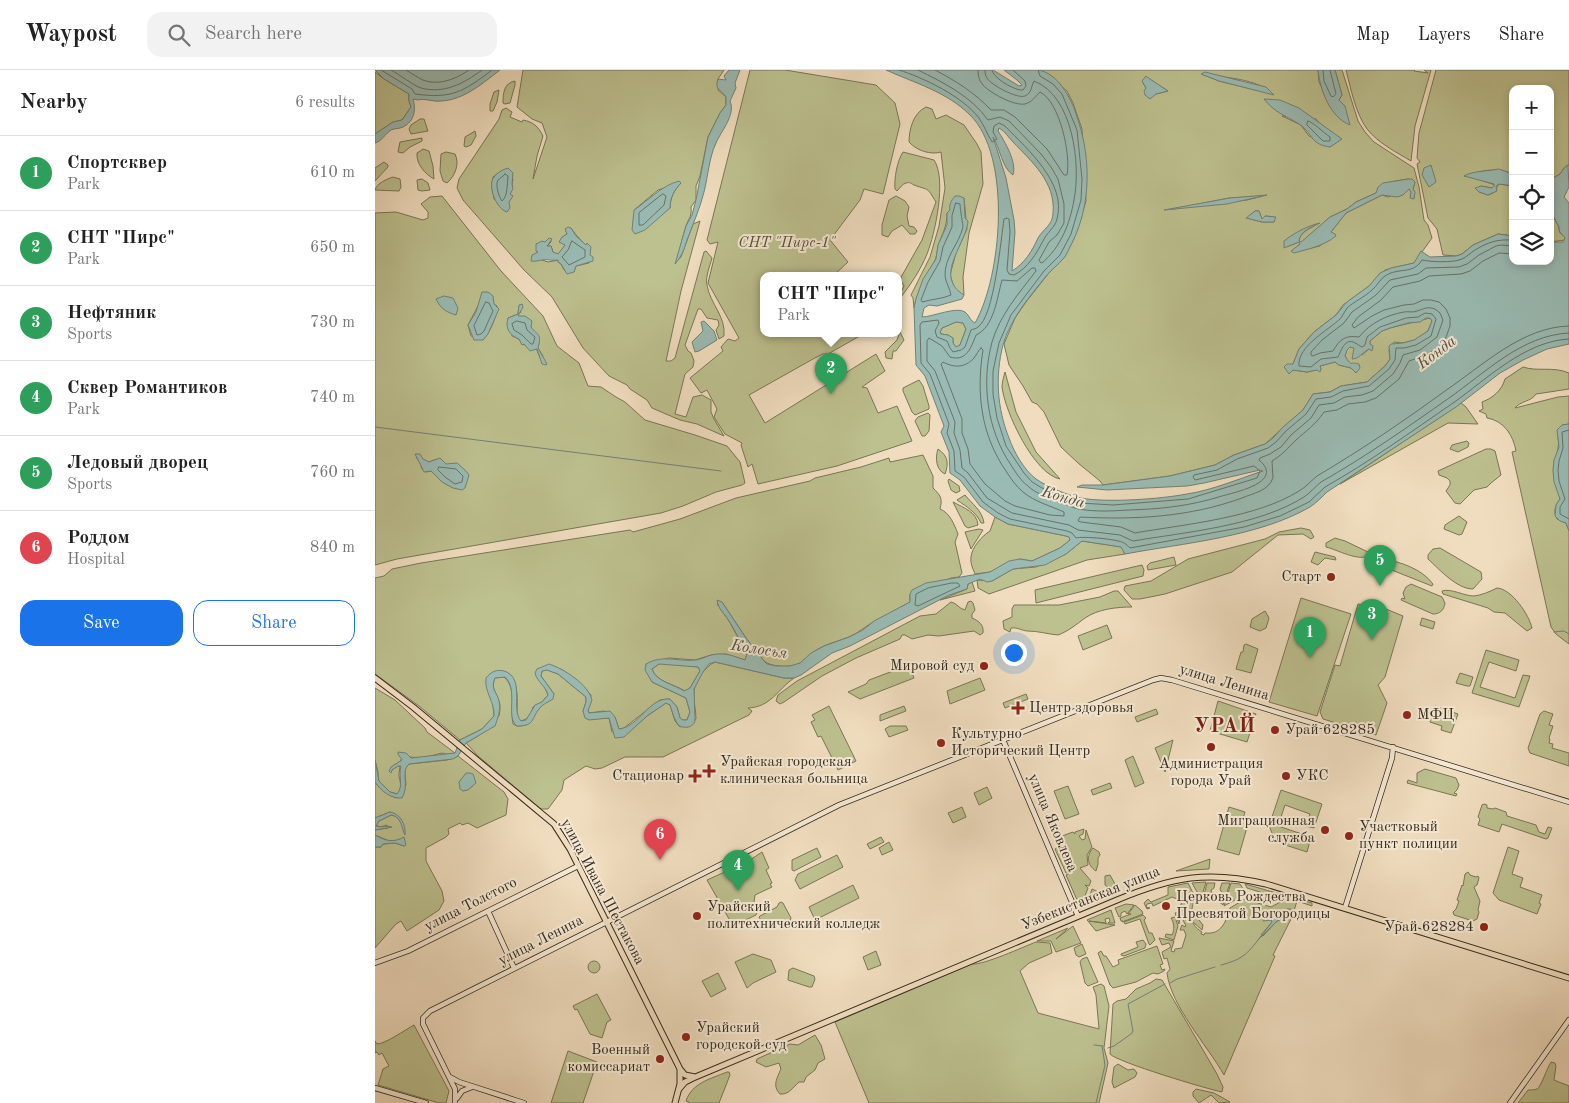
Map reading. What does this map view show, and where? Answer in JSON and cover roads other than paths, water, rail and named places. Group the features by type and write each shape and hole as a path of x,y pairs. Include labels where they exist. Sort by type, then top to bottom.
{"main road":[{"name":"улица Ивана Шестакова","path":"375,678 550,820 559,831 680,1069"},
{"name":"улица Ленина","path":"449,1076 424,1028 423,1018 430,1011 839,805 1161,678 1569,802"},
{"name":"улица Яковлева","path":"1003,740 1078,916"},
{"path":"1345,908 1393,756 1393,747"},
{"name":"улица Толстого","path":"375,963 402,954 578,866"},
{"name":"Узбекистанская улица","path":"679,1089 685,1082 695,1077 1154,885 1199,877 1250,880 1569,978"},
{"path":"488,911 515,968"},
{"path":"1509,1103 1569,1020"},
{"path":"680,1069 685,1075 695,1077"},
{"path":"675,1103 681,1080 680,1069"},
{"path":"449,1076 455,1081 524,1103"},
{"path":"449,1076 456,1090 455,1103"},
{"path":"455,1103 462,1091 474,1087"},
{"path":"375,1088 426,1103"}],"water":[{"path":"375,70 500,70 473,90 458,98 438,101 413,99 414,111 410,122 403,127 391,130 380,141 375,143 375,134 393,122 402,120 411,107 409,94 384,79"},
{"path":"729,70 740,70 735,83 736,88 730,101 730,117 718,138 710,161 701,204 683,252 675,264 696,200 708,137 726,105 726,97 717,87 718,79 726,80 724,76"},
{"name":"Конда","path":"886,70 993,70 1019,86 1022,85 1004,70 1038,70 1052,76 1063,87 1074,108 1085,146 1087,162 1086,195 1079,228 1066,256 1034,291 1010,326 1000,357 998,380 1000,404 1005,427 1017,455 1027,471 1036,479 1064,493 1081,498 1105,500 1163,497 1206,490 1263,471 1260,470 1187,486 1107,490 1077,487 1170,476 1215,465 1234,455 1265,444 1303,410 1313,394 1330,392 1341,386 1367,382 1390,359 1389,346 1414,340 1428,331 1432,321 1430,318 1382,331 1370,341 1370,344 1373,346 1372,351 1369,349 1354,359 1352,359 1354,348 1350,347 1345,356 1350,363 1359,364 1360,368 1356,373 1351,368 1335,362 1320,366 1320,372 1317,370 1307,372 1293,370 1289,374 1284,367 1287,364 1293,364 1299,349 1314,332 1336,315 1347,302 1369,286 1380,273 1391,268 1414,263 1421,251 1430,257 1456,256 1462,254 1473,245 1498,234 1509,235 1509,265 1554,265 1554,242 1563,242 1565,238 1559,231 1554,218 1554,178 1568,165 1569,187 1564,197 1569,203 1569,344 1547,349 1500,373 1456,407 1327,492 1310,507 1290,517 1220,538 1125,554 1121,547 1082,541 1066,554 1045,565 1013,569 992,581 987,582 980,579 968,584 967,589 949,595 850,646 832,653 794,678 784,678 715,662 709,664 694,689 695,721 688,727 678,725 670,705 666,703 647,716 624,737 615,738 609,718 589,720 585,718 583,711 586,697 558,674 547,670 542,671 541,676 554,694 553,699 540,707 530,723 517,726 512,717 512,696 509,683 505,677 495,678 494,688 500,707 495,726 466,743 458,756 453,759 409,764 405,771 405,788 402,798 387,794 375,782 375,760 379,781 390,792 397,794 401,785 401,766 392,770 391,773 389,771 391,767 402,760 398,752 406,753 411,758 455,753 460,740 482,729 494,716 486,678 499,670 511,675 514,680 518,715 521,721 526,720 535,705 542,702 548,695 535,673 537,669 549,664 568,673 586,688 592,700 589,713 610,711 615,717 619,729 632,723 656,703 670,699 677,707 680,718 687,720 690,712 686,698 652,682 645,670 646,664 658,659 696,660 721,654 745,660 747,654 720,609 717,600 722,602 746,638 767,664 790,666 800,663 811,653 824,646 863,630 874,621 910,602 912,590 926,583 990,572 1009,561 1020,559 1032,561 1060,548 1070,540 1066,536 1008,524 995,517 980,506 960,480 950,473 949,452 941,432 944,426 925,376 916,365 914,308 923,279 936,259 938,245 947,225 947,213 950,210 951,203 955,196 959,196 964,198 965,218 968,221 951,270 951,279 955,287 964,295 962,299 937,306 929,305 924,308 922,317 961,310 975,323 992,276 998,217 997,186 992,158 983,134 970,115 951,100","holes":["999,128 1005,132 1041,173 1051,192 1053,202 1053,217 1050,224 1040,235 1028,256 1012,271 1014,220 1006,178 993,137 1006,168 1013,175 1014,170 1010,152 998,131","956,322 963,323 966,329 960,345 956,347 953,343 953,338 940,332 942,328","659,664 698,667 700,671 690,688 684,691 657,677 652,669"]},
{"path":"1318,70 1335,70 1342,95 1339,100 1345,106 1350,125 1337,116 1327,102"},
{"path":"1205,72 1266,87 1274,95 1219,81 1201,74"},
{"path":"1146,76 1168,91 1156,94 1150,99 1145,95 1144,91 1146,88 1142,81"},
{"path":"1264,99 1280,100 1299,108 1342,139 1330,147 1323,146 1315,141 1303,127 1276,111"},
{"path":"1431,165 1436,182 1429,187 1422,175 1424,168"},
{"path":"508,168 513,173 513,189 510,194 513,196 509,202 510,208 507,212 496,202 492,191 492,181 500,171"},
{"path":"1499,169 1509,173 1509,185 1499,184 1496,186 1497,191 1488,195 1479,192 1475,188 1481,186 1492,188 1494,184 1464,176 1476,172"},
{"path":"1412,179 1415,182 1413,189 1415,192 1414,199 1410,198 1411,192 1409,189 1403,195 1397,197 1382,195 1346,213 1331,232 1336,236 1326,242 1294,253 1291,251 1300,244 1299,242 1284,248 1284,241 1292,235 1320,223 1304,232 1299,241 1301,242 1330,217 1376,193 1378,187 1383,183"},
{"path":"679,181 681,183 673,194 670,208 645,230 635,234 632,230 634,210 661,190"},
{"path":"1267,195 1227,204 1164,210 1230,198"},
{"path":"1255,211 1259,211 1262,219 1265,216 1276,217 1274,222 1262,222 1246,218"},
{"path":"568,227 586,245 587,243 591,247 590,255 593,257 593,261 576,266 574,272 567,274 558,260 531,261 532,255 538,252 536,251 536,244 542,241 545,242 549,238 552,239 547,246 551,246 553,252 558,254 565,245 559,242 567,234 565,229"},
{"path":"482,292 488,292 493,296 494,304 499,309 488,334 483,340 474,340 468,325 476,312"},
{"path":"444,296 453,298 458,308 456,315 444,310 436,299"},
{"path":"522,304 523,307 518,316 525,316 532,321 531,327 539,337 538,348 546,365 542,364 537,349 530,351 524,344 522,345 519,339 510,333 508,328 508,318 518,314 519,305"},
{"path":"704,321 714,331 717,340 695,352 692,342 703,331 701,322"},
{"path":"1569,424 1569,531 1566,523 1560,521 1555,516 1556,505 1560,499 1554,482 1553,470 1554,460 1559,447 1557,430 1562,425"},
{"path":"415,454 420,454 423,459 429,462 440,458 446,464 457,463 469,475 465,488 462,490 453,488 442,482 431,471 424,472"},
{"path":"466,773 473,774 476,783 468,790 463,791 460,789 459,782"},
{"path":"390,812 397,815 402,821 405,827 405,835 399,820 391,815 379,821 376,826 392,827 375,830 375,818"},
{"path":"375,835 390,840 404,837 406,845 395,843 375,847"},
{"path":"1291,909 1289,914 1276,922 1258,940 1272,922 1271,920 1263,921 1267,915"}],"waterway":[{"path":"375,427 721,471"},
{"path":"1554,632 1564,631 1569,634"},
{"path":"1221,965 1242,957 1258,940"},
{"path":"1170,983 1215,967"},
{"path":"1108,1048 1114,1046 1133,1031 1128,1004 1165,984"},
{"path":"1094,1045 1103,1046"},
{"path":"1096,1103 1105,1065 1102,1046"}],"place":[{"name":"СНТ \"Пирс\"","path":"831,394"},
{"name":"Старт","path":"1331,577"},
{"name":"Ледовый дворец","path":"1380,586"},
{"name":"Нефтяник","path":"1372,640"},
{"name":"Спортсквер","path":"1310,658"},
{"name":"Мировой суд","path":"984,666"},
{"name":"Центр здоровья","path":"1018,708"},
{"name":"МФЦ","path":"1407,715"},
{"name":"Урай 628285","path":"1275,730"},
{"name":"Культурно Исторический Центр","path":"941,743"},
{"name":"Администрация города Урай","path":"1211,747"},
{"name":"Урайская городская клиническая больница","path":"709,771"},
{"name":"Стационар","path":"695,776"},
{"name":"УКС","path":"1286,776"},
{"name":"Миграционная служба","path":"1325,830"},
{"name":"Участковый пункт полиции","path":"1349,836"},
{"name":"Роддом","path":"660,860"},
{"name":"Сквер Романтиков","path":"738,891"},
{"name":"Церковь Рождества Пресвятой Богородицы","path":"1166,906"},
{"name":"Урайский политехнический колледж","path":"697,916"},
{"name":"Урай 628284","path":"1484,927"},
{"name":"Урайский городской суд","path":"686,1037"},
{"name":"Военный комиссариат","path":"660,1059"}],"district":[{"name":"УРАЙ","path":"1225,727"}],"park label":[{"name":"СНТ \"Пирс-1\"","path":"787,243"}],"water label":[{"name":"Колосья","path":"759,650"}]}
